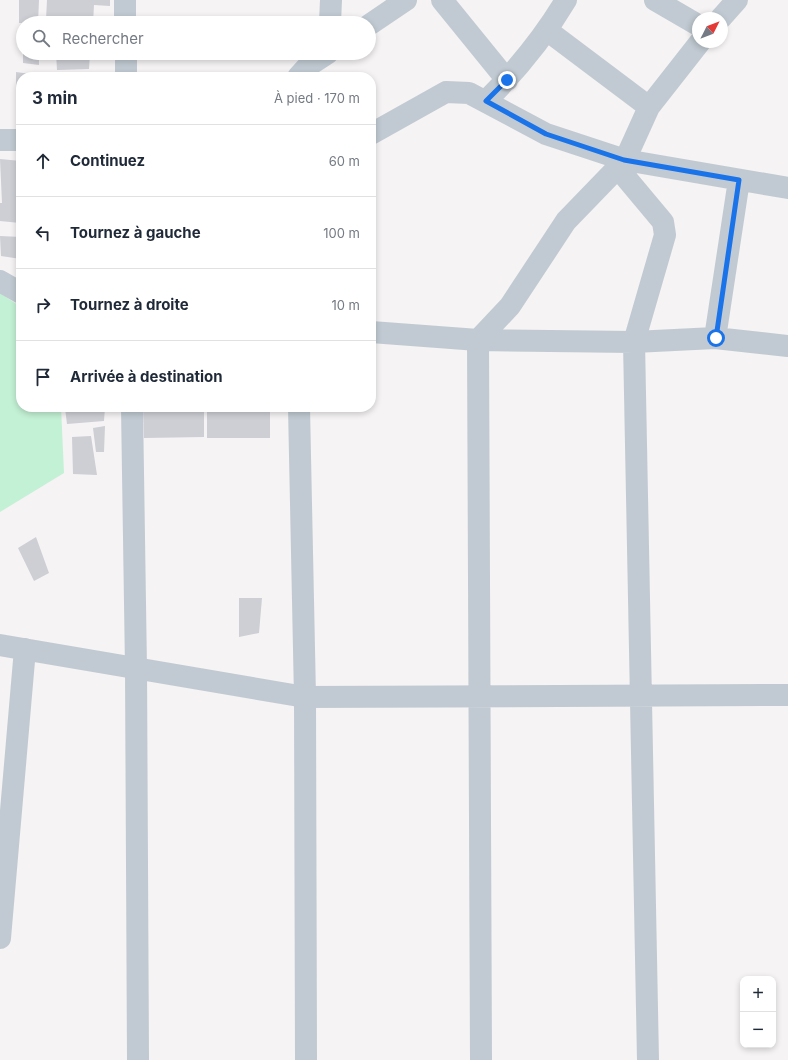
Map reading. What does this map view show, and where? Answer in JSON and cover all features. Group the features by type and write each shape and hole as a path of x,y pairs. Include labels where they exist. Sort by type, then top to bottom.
{"street":[{"path":"125,0 125,16"},
{"path":"330,16 331,0"},
{"path":"376,20 406,0"},
{"path":"442,0 507,80"},
{"path":"486,101 507,80 548,31 566,0"},
{"path":"656,0 692,21"},
{"path":"726,12 737,0"},
{"path":"548,31 649,107"},
{"path":"481,1060 478,340 510,306 566,221 621,163 649,107 695,48"},
{"path":"126,60 126,72"},
{"path":"303,72 317,60"},
{"path":"376,131 446,92 469,93 546,134 621,163 788,188"},
{"path":"0,140 16,140"},
{"path":"621,163 663,222 665,235 634,342 648,1060"},
{"path":"716,338 739,180"},
{"path":"0,281 16,290"},
{"path":"376,332 478,340 634,342 716,338 788,346"},
{"path":"132,412 136,668 138,1060"},
{"path":"299,412 305,697 306,1060"},
{"path":"0,645 305,697 788,695"},
{"path":"0,938 25,649"}],"green space":[{"path":"0,293 16,304 16,412 61,412 64,473 0,512"}],"building":[{"path":"19,0 39,0 38,16 19,16"},
{"path":"47,0 110,0 110,6 94,5 93,16 46,16"},
{"path":"23,60 39,60 39,65 23,63"},
{"path":"56,60 90,60 89,69 57,70"},
{"path":"0,159 16,161 16,223 0,221 0,203 2,203"},
{"path":"0,236 16,237 16,258 1,256"},
{"path":"66,412 105,412 104,421 67,424"},
{"path":"143,412 204,412 204,437 144,438"},
{"path":"207,412 270,412 270,438 207,438"},
{"path":"105,426 104,452 96,452 93,428"},
{"path":"91,436 97,475 73,474 72,437"},
{"path":"36,537 49,573 34,581 18,548"},
{"path":"239,598 262,598 259,633 239,637"}],"route":[{"path":"507,80 486,101 546,134 624,160 739,180 716,338"}]}
